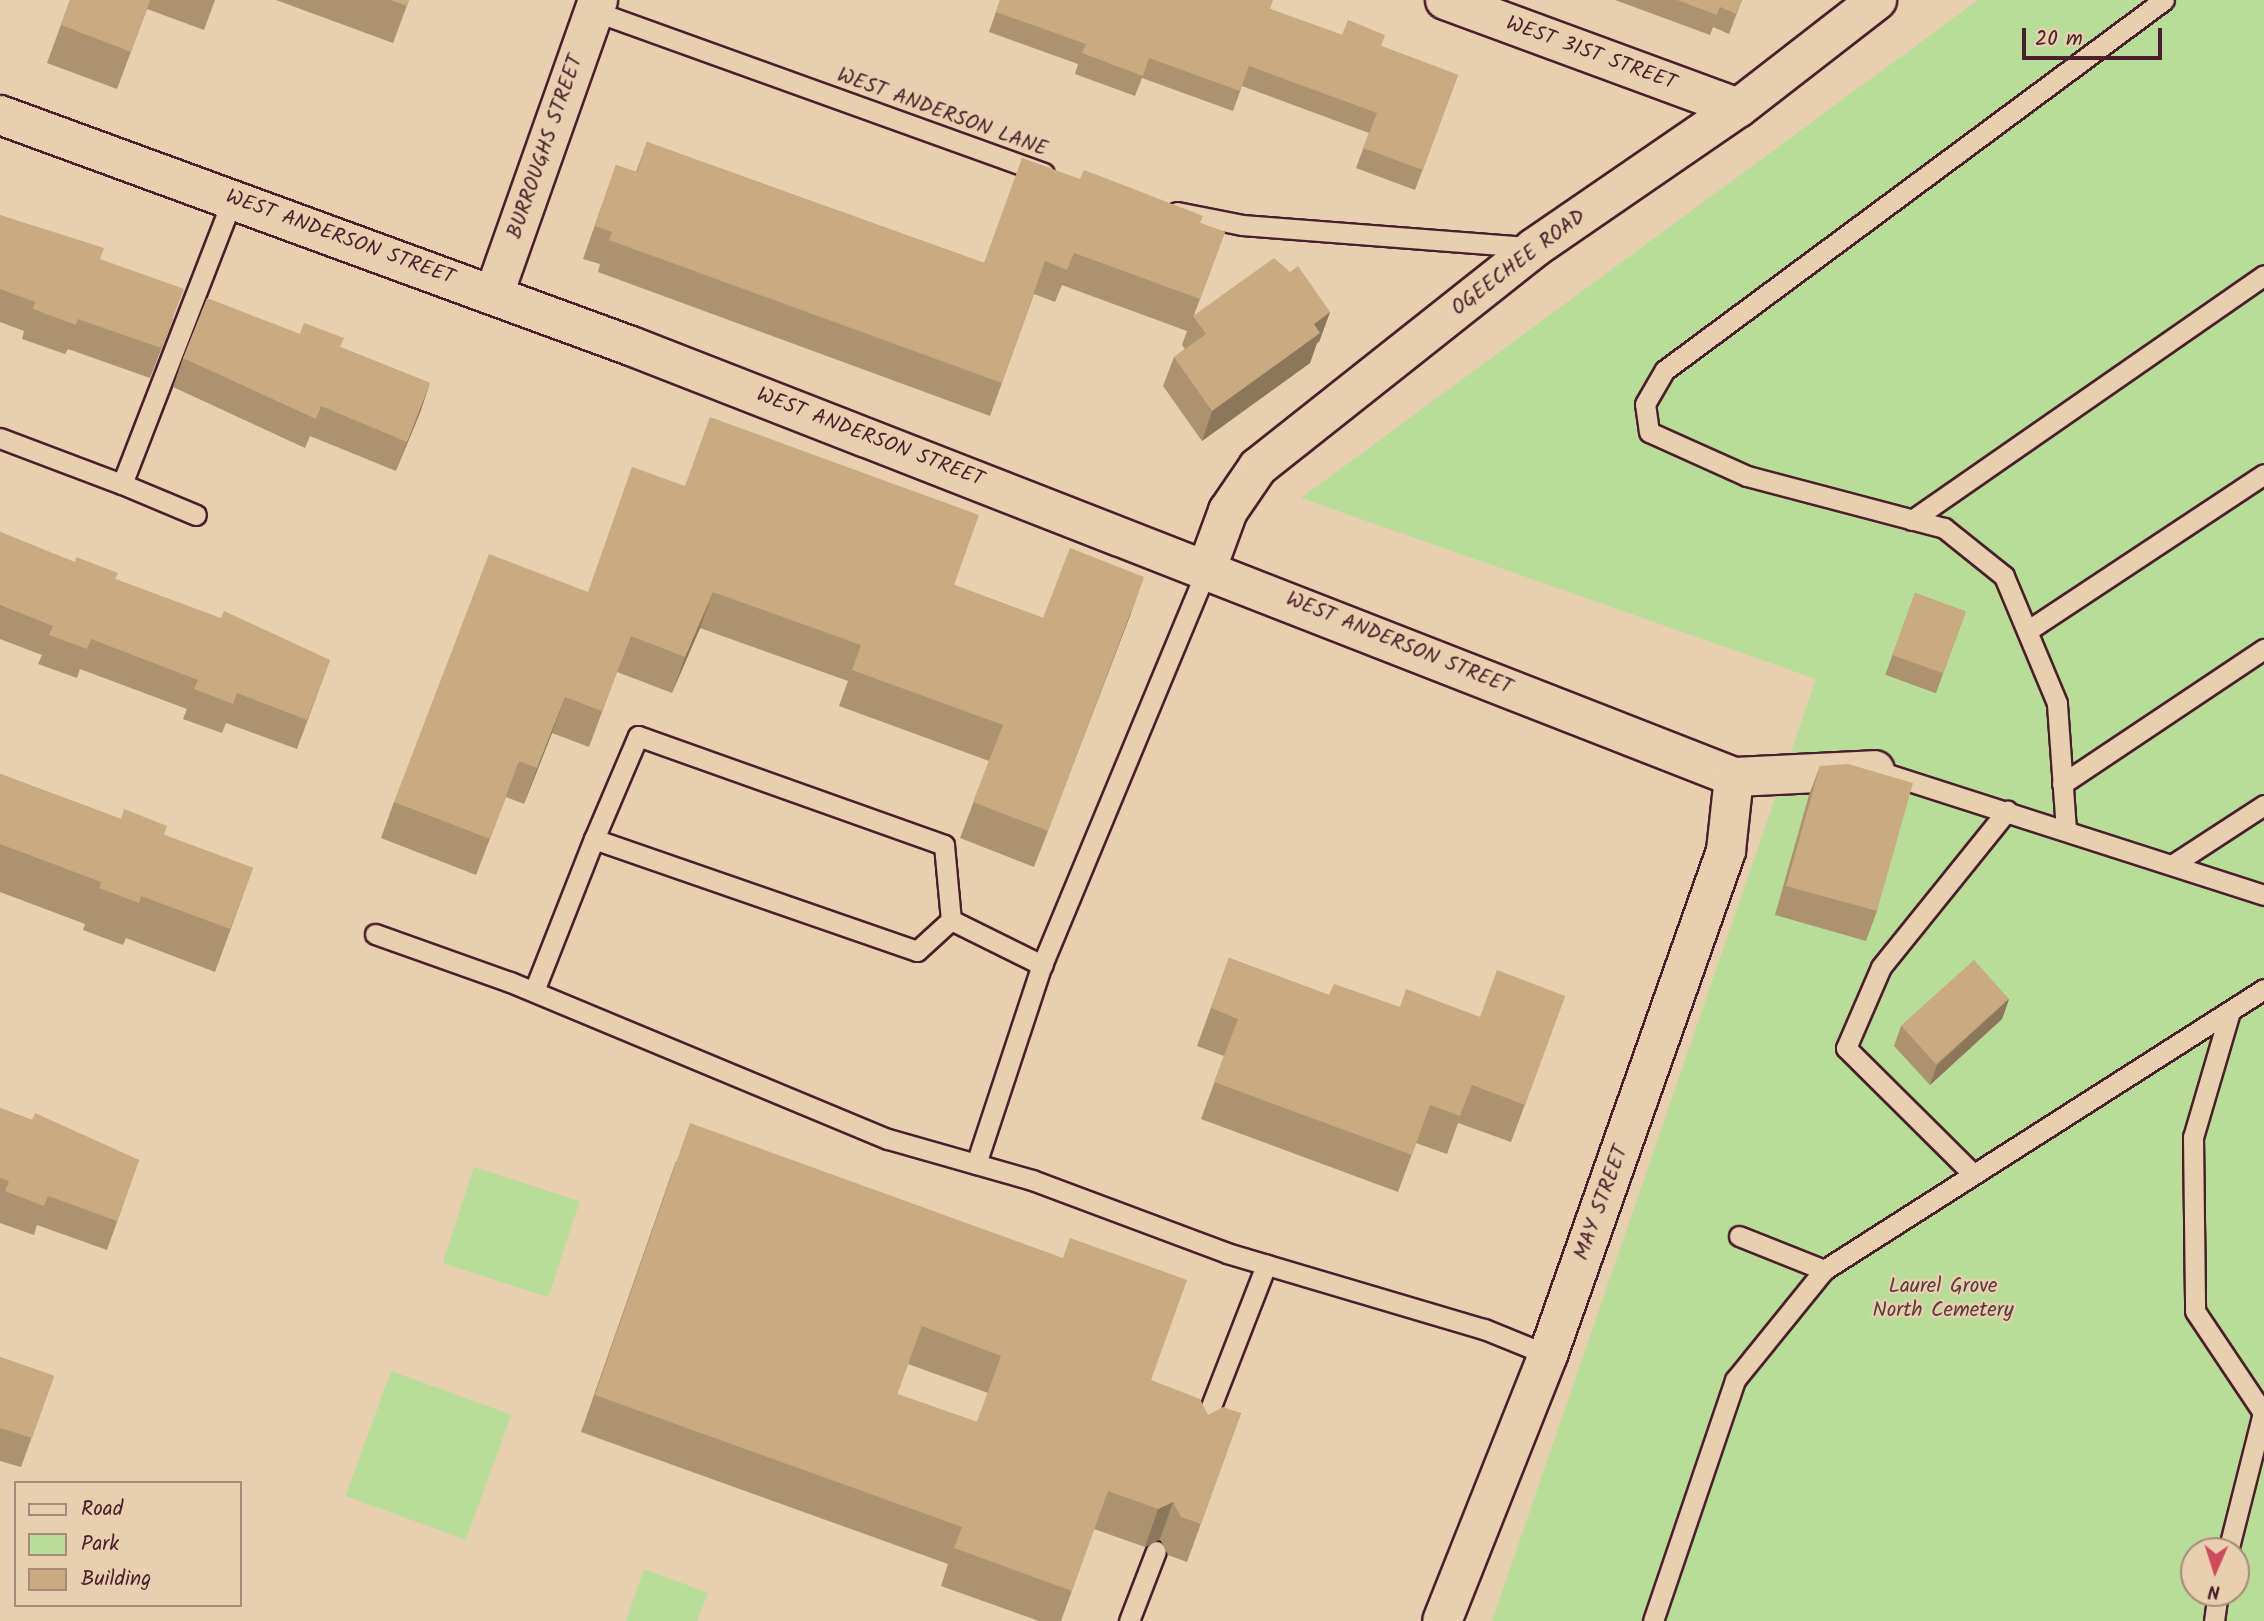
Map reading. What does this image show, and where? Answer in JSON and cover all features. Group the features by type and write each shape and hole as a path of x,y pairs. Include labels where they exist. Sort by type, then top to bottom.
{"street":[{"name":"WEST 31ST STREET","path":"1445,0 1738,108"},
{"name":"OGEECHEE ROAD","path":"1208,568 1227,511 1258,467 1534,248 1738,108 1877,0"},
{"name":"BURROUGHS STREET","path":"494,295 596,6"},
{"name":"WEST ANDERSON STREET","path":"0,115 494,295 1208,568 1734,777"},
{"path":"1734,777 1875,770"},
{"name":"MAY STREET","path":"1442,1621 1548,1355 1726,852 1734,777"}],"lane":[{"path":"2066,830 2057,703 2004,576 1944,528 1747,476 1649,432 1645,404 1665,370 2164,0"},
{"name":"WEST ANDERSON LANE","path":"596,6 1060,179"},
{"path":"122,484 232,200"},
{"path":"1151,206 1242,225 1534,248"},
{"path":"1912,520 2264,275"},
{"path":"0,438 196,515"},
{"path":"2027,631 2264,474"},
{"path":"976,1164 1042,965 1208,568"},
{"path":"2062,784 2264,649"},
{"path":"534,992 594,838 638,736 944,845 951,920"},
{"path":"1875,770 2175,863 2264,895"},
{"path":"2175,863 2264,805"},
{"path":"1971,1172 1846,1048 1881,967 2007,811"},
{"path":"594,838 917,951 951,920"},
{"path":"951,920 1042,965"},
{"path":"375,934 534,992 888,1139 976,1164 1266,1265 1484,1329 1548,1355"},
{"path":"1653,1621 1735,1380 1824,1270 1971,1172 2229,1015 2264,989"},
{"path":"2229,1015 2193,1137 2195,1311 2264,1413 2232,1537"},
{"path":"1739,1236 1824,1270"},
{"path":"1198,1441 1266,1265"},
{"path":"1129,1621 1156,1550"}],"green space":[{"name":"Laurel Grove North Cemetery","path":"1978,0 2264,0 2264,1621 1492,1621 1816,679 1301,498"},
{"path":"474,1167 580,1201 548,1297 443,1263"},
{"path":"391,1371 511,1415 466,1540 346,1496"},
{"path":"644,1569 708,1593 697,1621 626,1621"}],"building":[{"path":"70,0 150,0 131,52 61,25"},
{"path":"391,0 409,0 407,6"},
{"path":"1000,0 1273,0 1270,9 1342,35 1348,20 1385,35 1381,46 1458,75 1423,170 1363,148 1377,113 1249,66 1240,91 1149,58 1143,76 1082,53 1086,44 996,12"},
{"path":"1677,0 1742,0 1736,14 1720,7 1717,15"},
{"path":"647,142 984,263 1022,158 1080,179 1084,170 1203,216 1200,223 1225,232 1200,299 1074,253 1067,270 1045,261 1002,383 609,240 612,232 595,226 616,165 637,172"},
{"path":"0,215 104,248 100,259 184,289 161,348 78,319 76,325 33,309 35,302 0,289"},
{"path":"1274,258 1290,272 1298,266 1330,312 1314,324 1320,333 1212,411 1174,357 1206,334 1193,316"},
{"path":"207,298 300,334 304,323 344,338 340,347 430,383 407,442 321,406 316,419 183,358"},
{"path":"710,417 979,515 954,585 1043,618 1070,548 1144,577 1048,831 973,802 1003,725 852,670 861,645 713,592 685,657 631,636 602,711 565,697 537,768 519,761 490,839 394,802 489,554 588,592 632,467 685,486"},
{"path":"0,532 75,562 76,557 118,573 115,579 221,618 224,611 330,660 307,720 237,693 233,704 194,689 198,680 91,639 87,649 49,635 53,626 0,605"},
{"path":"1915,593 1966,611 1943,673 1892,655"},
{"path":"1848,764 1913,783 1877,911 1786,886 1820,766"},
{"path":"0,774 121,819 124,809 167,826 164,835 253,868 230,929 141,896 139,903 99,888 101,882 0,844"},
{"path":"1229,958 1329,995 1334,984 1400,1007 1406,989 1480,1017 1497,970 1565,996 1525,1105 1472,1085 1460,1116 1430,1105 1412,1155 1214,1082 1238,1019 1211,1008"},
{"path":"1974,960 2009,999 1936,1064 1901,1026"},
{"path":"0,1108 32,1120 35,1113 139,1160 117,1221 48,1196 44,1206 5,1191 9,1181 0,1178"},
{"path":"690,1123 1063,1258 1070,1238 1187,1280 1151,1380 1200,1399 1208,1415 1223,1407 1241,1413 1201,1524 1181,1517 1173,1502 1158,1509 1108,1491 1072,1591 954,1548 962,1527 595,1395","holes":["922,1326 1001,1356 977,1422 897,1394"]},
{"path":"0,1357 54,1376 32,1438 0,1428"}]}
